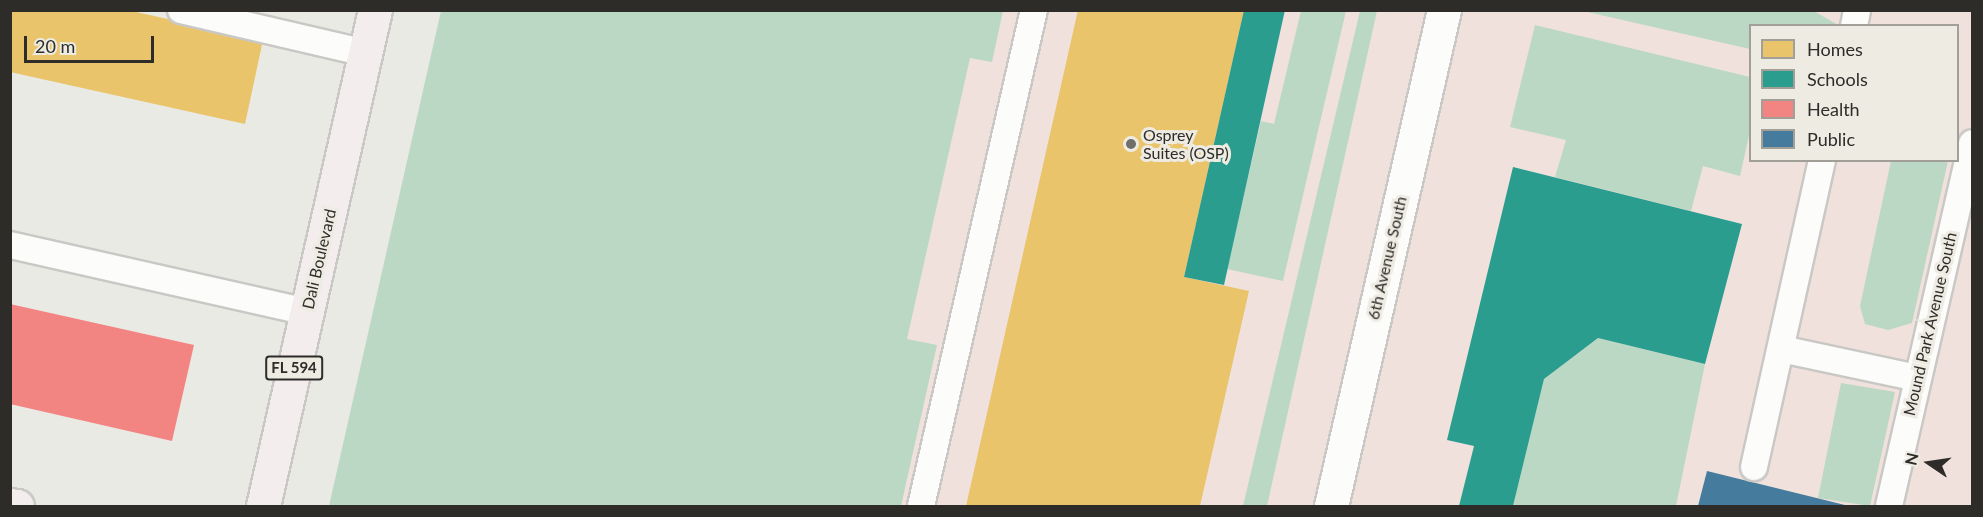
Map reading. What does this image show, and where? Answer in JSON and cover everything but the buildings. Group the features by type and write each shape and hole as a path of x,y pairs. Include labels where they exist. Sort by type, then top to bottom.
{"main road":[{"name":"Dali Boulevard","path":"263,507 375,10"},
{"path":"10,505 17,507"}],"street":[{"name":"6th Avenue South","path":"1331,507 1444,10"}],"lane":[{"path":"181,10 366,53"},
{"path":"921,507 1034,10"},
{"name":"Mound Park Avenue South","path":"1889,507 1972,142"},
{"path":"1755,467 1822,162"},
{"path":"10,245 307,312"},
{"path":"1781,349 1917,378"}],"shaded area":[{"path":"441,11 1972,11 1972,506 329,506"}],"green space":[{"path":"441,11 1003,11 992,62 970,58 907,339 937,345 901,506 329,506"},
{"path":"1301,11 1346,11 1283,281 1227,269 1261,121 1274,124"},
{"path":"1360,11 1377,11 1267,506 1243,506"},
{"path":"1583,11 1814,11 1836,24 1749,24 1749,49"},
{"path":"1535,25 1749,77 1749,136 1740,176 1703,166 1691,211 1555,177 1566,140 1510,127"},
{"path":"1891,162 1948,162 1912,323 1888,330 1865,324 1860,306"},
{"path":"1598,338 1705,364 1676,506 1513,506 1544,379"},
{"path":"1841,383 1895,392 1870,506 1818,498"}],"place":[{"name":"Osprey Suites (OSP)","path":"1131,144"}]}
